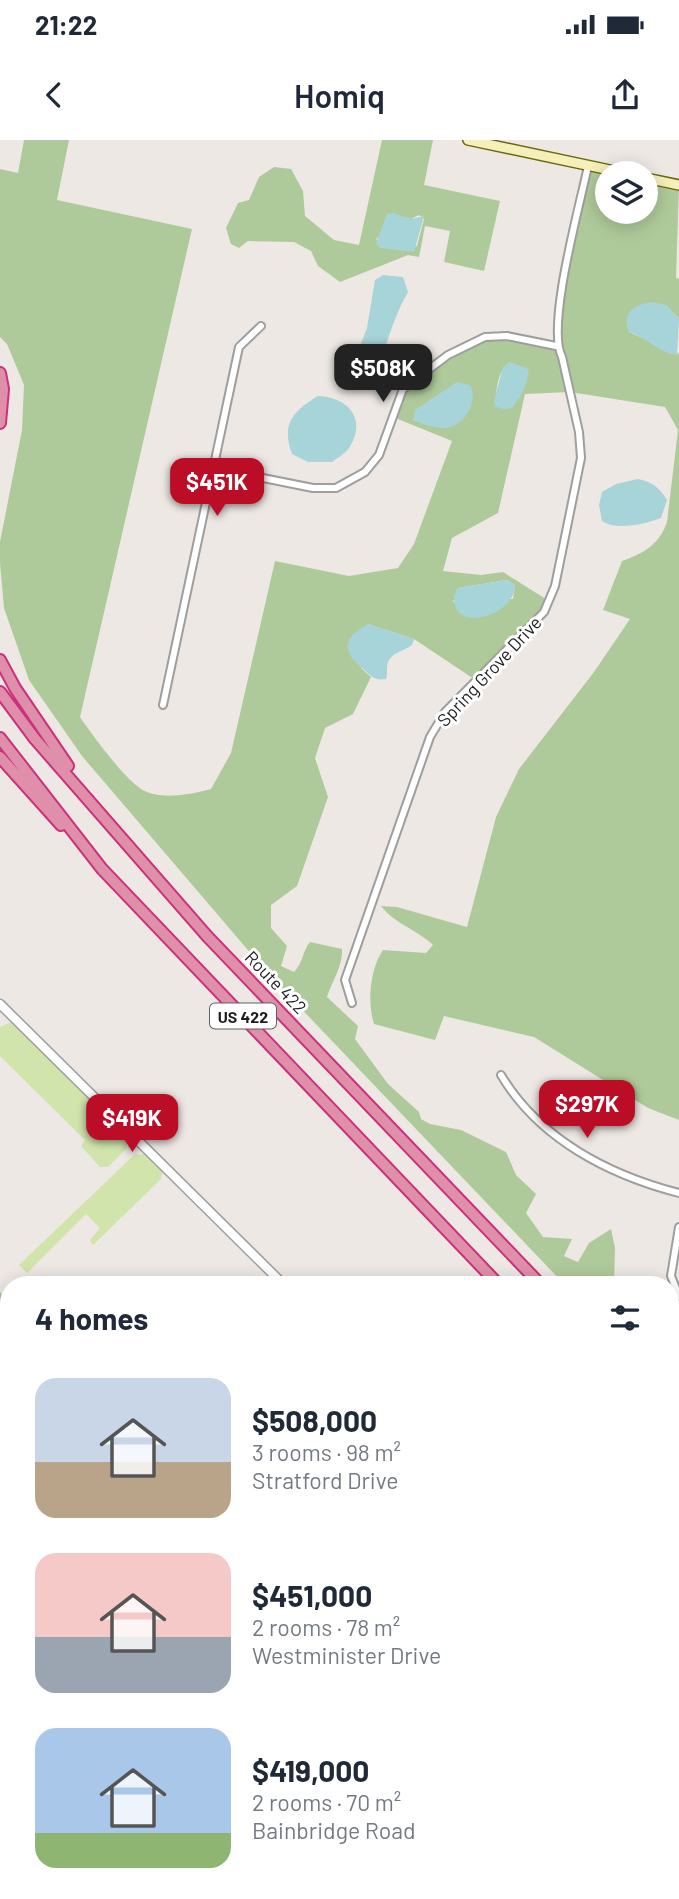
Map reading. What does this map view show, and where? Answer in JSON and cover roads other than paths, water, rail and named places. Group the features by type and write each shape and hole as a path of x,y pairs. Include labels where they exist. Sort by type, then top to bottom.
{"highway":[{"path":"0,373 3,389 0,423"},
{"path":"0,660 56,752 163,886"},
{"name":"Route 422","path":"0,692 35,740 163,886 532,1276"},
{"name":"US 422","path":"0,738 103,869 490,1276"},
{"path":"0,757 103,869"}],"main road":[{"path":"468,140 595,167"},
{"path":"658,181 679,185"}],"street":[{"name":"Spring Grove Drive","path":"352,1003 345,981 430,737 445,712 544,612 555,586 581,458 579,432 562,357 556,346 557,319 588,166"},
{"path":"163,705 239,347 261,326"},
{"path":"213,468 313,488 336,488 365,472 379,455 403,389 448,355 485,337 507,336 556,346"},
{"path":"0,1004 275,1276"},
{"path":"501,1075 510,1089 563,1142 637,1182 679,1193"},
{"path":"671,1276 679,1227"}],"water":[{"path":"393,213 411,219 424,216 414,252 380,248 376,243 387,214"},
{"path":"383,275 403,277 408,292 368,386 352,388 347,379 367,328 375,280"},
{"path":"652,302 666,305 679,319 677,355 629,332 627,319 631,311"},
{"path":"510,362 528,369 525,386 519,399 511,407 495,407 494,401 503,367"},
{"path":"457,382 470,385 472,391 473,398 465,417 447,428 413,420 415,410"},
{"path":"318,396 338,400 352,411 355,419 354,437 349,448 332,462 308,462 292,454 289,444 288,434 292,419 302,407"},
{"path":"638,479 655,486 667,500 661,518 623,526 602,521 599,505 602,492 616,484"},
{"path":"507,580 515,585 513,595 506,605 496,612 473,618 463,615 456,608 454,596 458,588"},
{"path":"368,624 414,639 412,645 390,659 386,679 370,675 355,662 348,650 350,639"}]}
